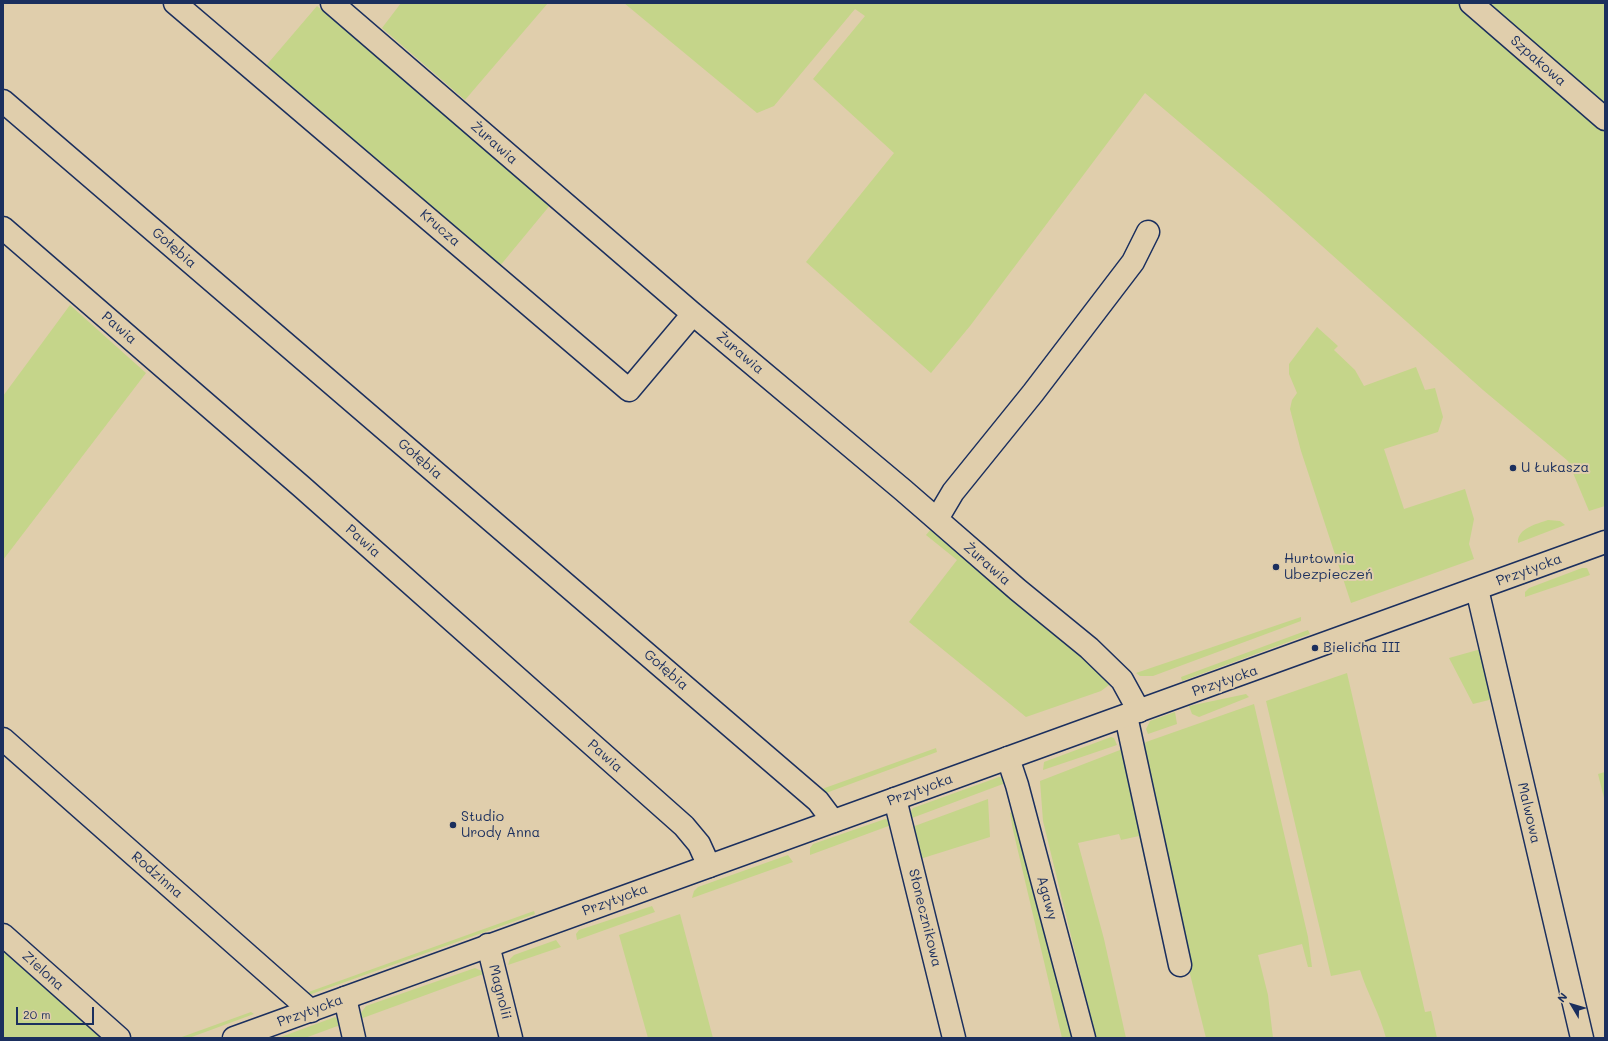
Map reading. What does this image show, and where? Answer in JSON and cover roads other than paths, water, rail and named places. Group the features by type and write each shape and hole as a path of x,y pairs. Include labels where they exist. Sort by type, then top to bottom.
{"street":[{"name":"Krucza","path":"175,3 629,390 693,314"},
{"name":"Żurawia","path":"332,3 693,314 897,485 1018,590 1089,648 1122,680 1132,713 1180,965"},
{"name":"Szpakowa","path":"1471,3 1605,119"},
{"name":"Gołębia","path":"3,101 818,801 833,821"},
{"name":"Pawia","path":"3,228 302,487 684,826 699,844 709,866"},
{"path":"937,519 953,492 1033,393 1134,262 1148,232"},
{"name":"Przytycka","path":"234,1038 1605,542"},
{"name":"Malwowa","path":"1477,588 1582,1038"},
{"name":"Rodzinna","path":"3,739 310,1011"},
{"name":"Agawy","path":"1008,758 1084,1038"},
{"name":"Słonecznikowa","path":"895,799 954,1038"},
{"name":"Zielona","path":"3,935 119,1038"},
{"name":"Magnolii","path":"488,945 511,1038"},
{"path":"345,998 354,1038"}],"place":[{"name":"U Łukasza","path":"1513,468"},
{"name":"Hurtownia Ubezpieczeń","path":"1276,567"},
{"name":"Bielicha III","path":"1315,648"},
{"name":"Studio Urody Anna","path":"453,825"}]}
